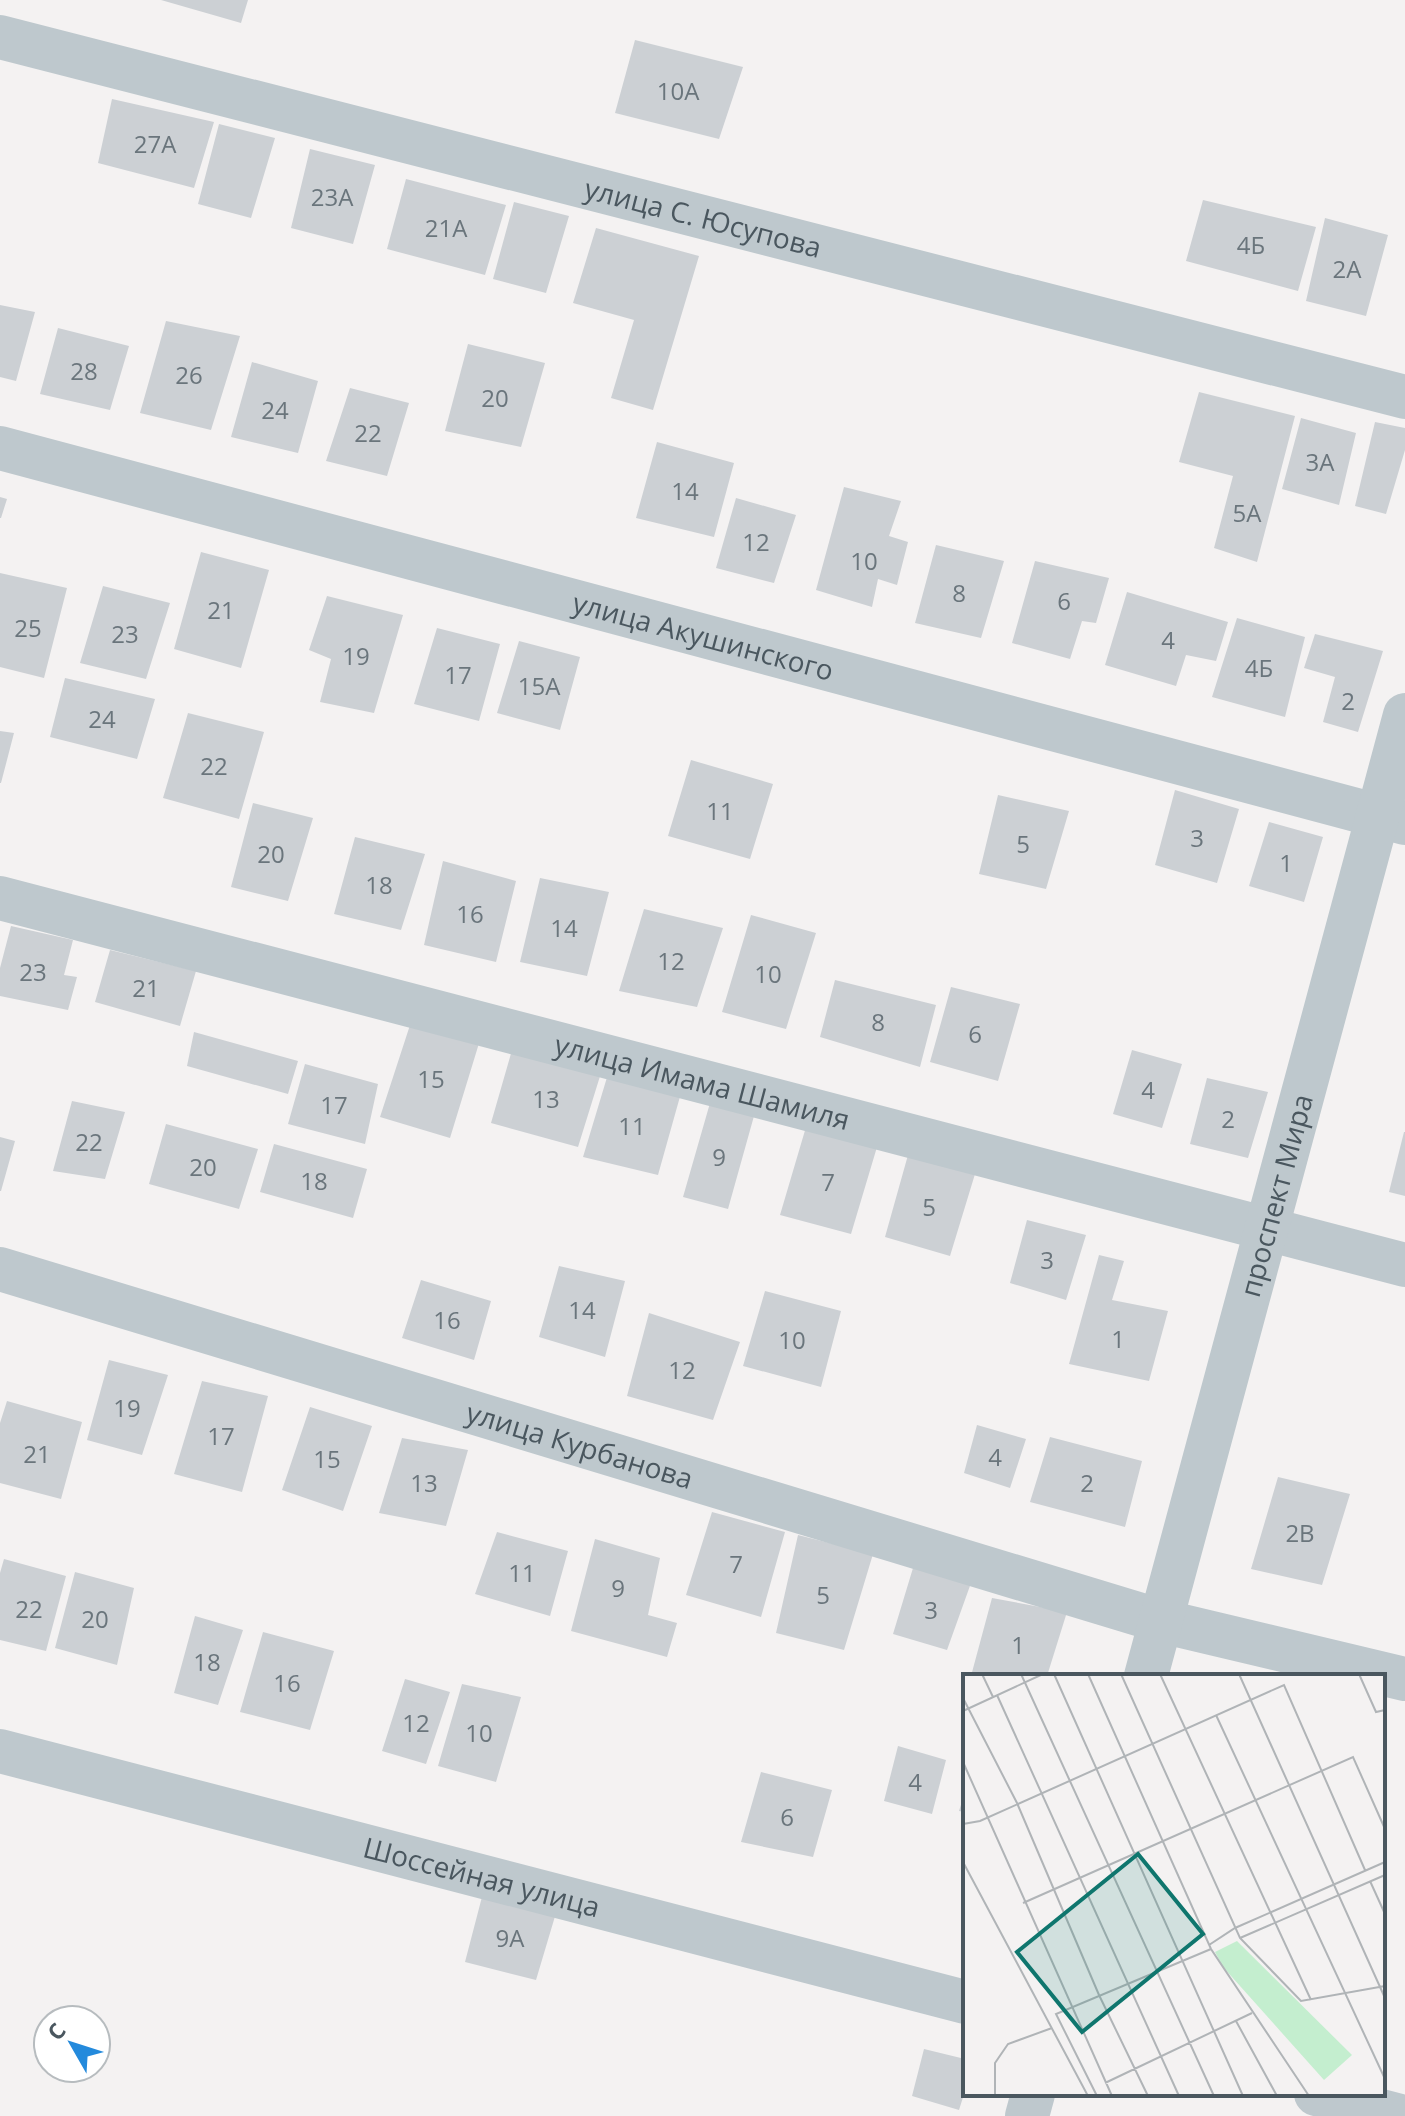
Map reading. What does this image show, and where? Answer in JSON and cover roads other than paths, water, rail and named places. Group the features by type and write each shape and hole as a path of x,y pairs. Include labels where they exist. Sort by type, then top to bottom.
{"street":[{"name":"улица С. Юсупова","path":"0,37 1405,397"},
{"name":"улица Акушинского","path":"0,448 1391,819"},
{"name":"проспект Мира","path":"1147,1674 1266,1228 1391,819 1405,715"},
{"name":"улица Имама Шамиля","path":"0,898 1405,1265"},
{"name":"улица Курбанова","path":"0,1269 1161,1621 1384,1674"},
{"name":"улица Курбанова","path":"1385,1674 1405,1679"},
{"name":"Шоссейная улица","path":"0,1751 963,2001"},
{"path":"1027,2116 1032,2096"},
{"path":"1324,2096 1400,2116"}]}
